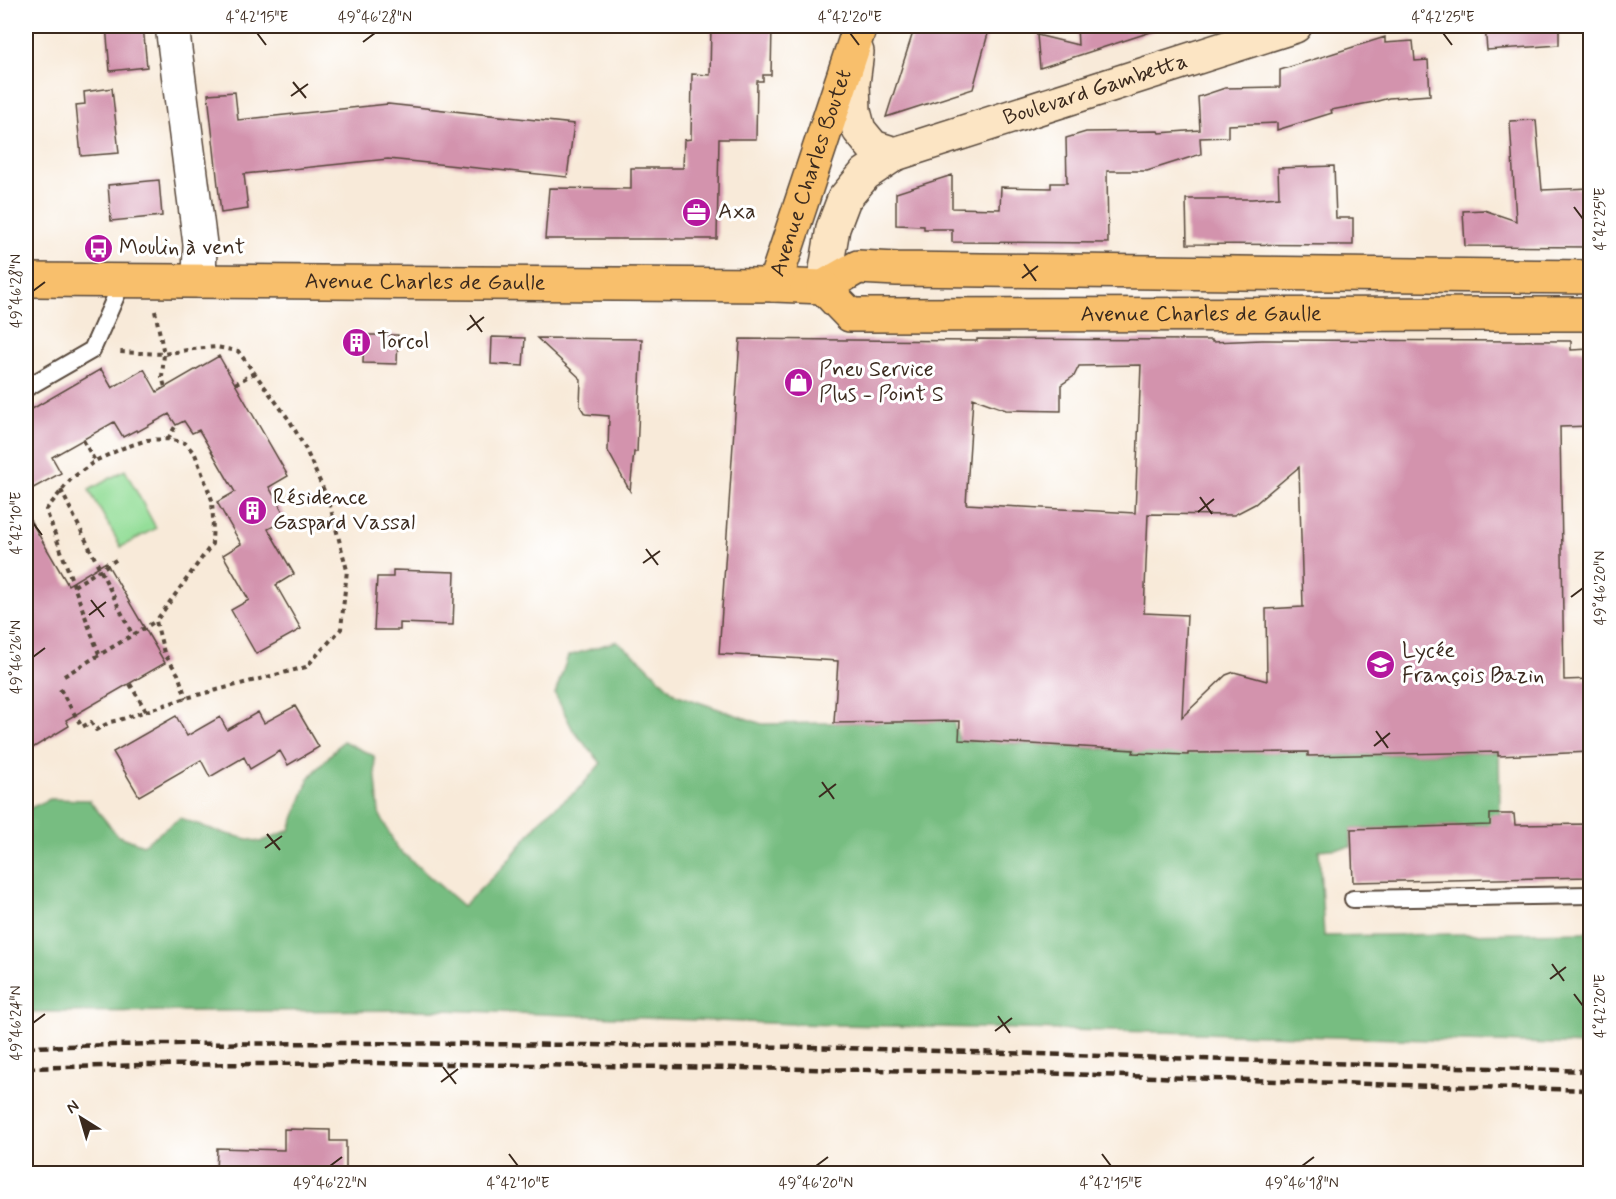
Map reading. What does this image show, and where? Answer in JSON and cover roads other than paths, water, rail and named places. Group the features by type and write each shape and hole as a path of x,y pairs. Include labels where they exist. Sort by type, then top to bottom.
{"main road":[{"name":"Avenue Charles Boutet","path":"774,285 860,26"},
{"name":"Avenue Charles de Gaulle","path":"26,279 823,287 858,267 1590,277"},
{"path":"1256,274 1256,315"},
{"name":"Avenue Charles de Gaulle","path":"823,287 850,315 1590,314"}],"street":[{"path":"172,26 200,244 199,281"},
{"path":"860,26 853,83 854,111 860,130 873,147 895,154"},
{"name":"Boulevard Gambetta","path":"823,287 833,228 844,199 865,174 895,154 1295,26"}],"lane":[{"path":"26,388 92,350 138,280"},
{"path":"1353,898 1590,895"}],"railway":[{"path":"26,1047 362,1043 810,1047 1590,1071"},
{"path":"26,1068 376,1063 602,1066 1006,1072 1590,1090"}],"place":[{"name":"Axa","path":"697,212"},
{"name":"Moulin à vent","path":"98,248"},
{"name":"Torcol","path":"356,342"},
{"name":"Pneu Service Plus - Point S","path":"798,383"},
{"name":"Résidence Gaspard Vassal","path":"252,511"},
{"name":"Lycée François Bazin","path":"1381,664"}]}
